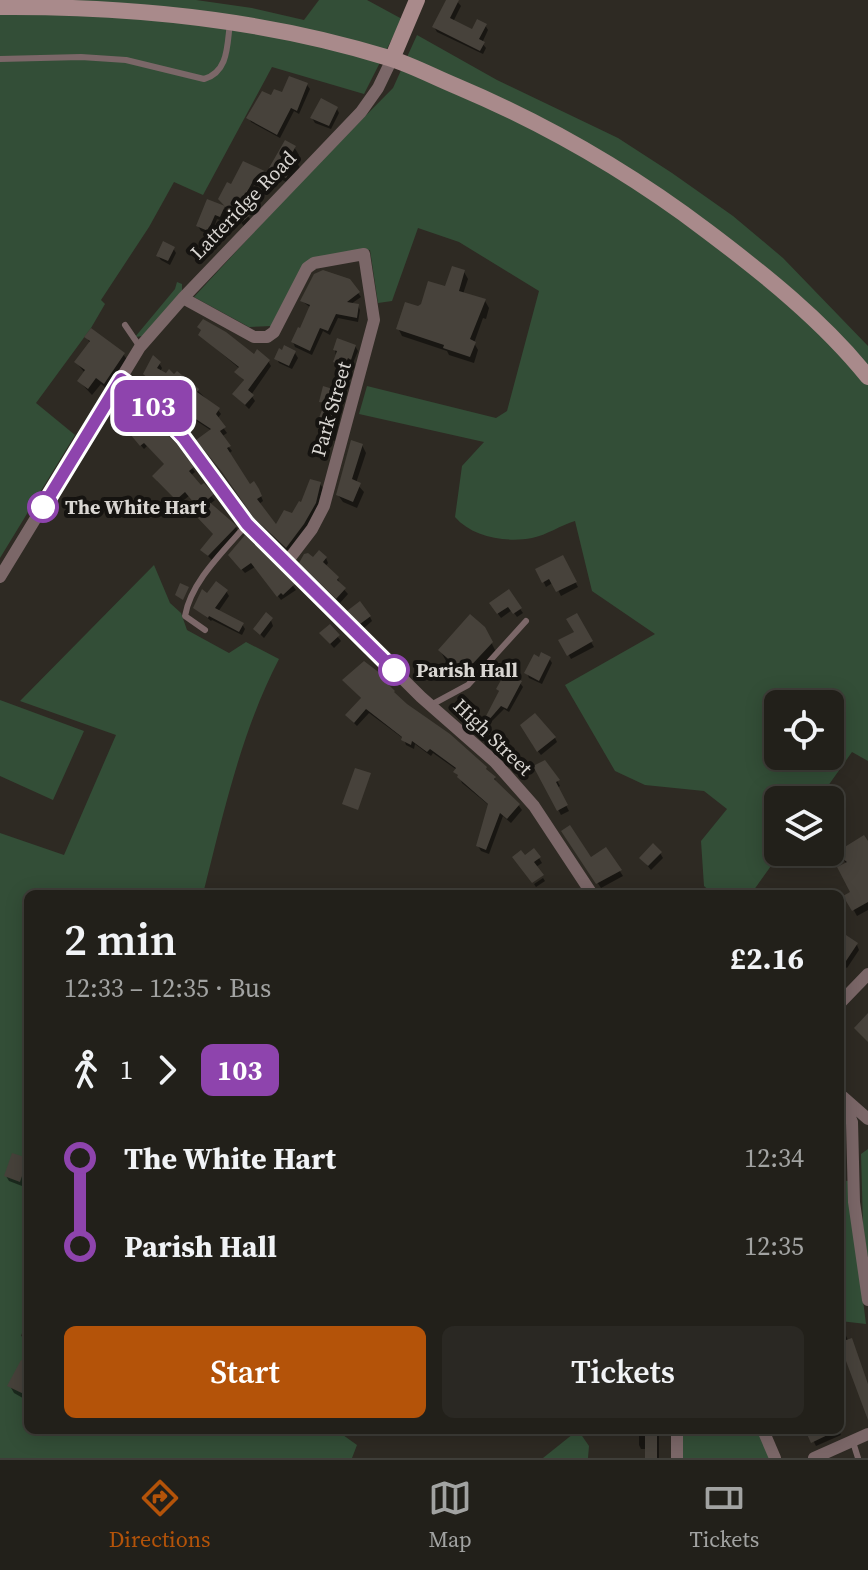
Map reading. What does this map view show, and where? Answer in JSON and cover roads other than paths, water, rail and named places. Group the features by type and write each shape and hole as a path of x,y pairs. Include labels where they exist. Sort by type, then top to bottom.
{"main road":[{"path":"392,59 417,0"},
{"path":"0,7 81,7 184,16 320,39 392,59 540,124 661,197 746,261 807,314 868,377"}],"street":[{"name":"Latteridge Road","path":"0,577 140,347 361,112 378,88 392,59"},
{"name":"Park Street","path":"183,298 254,337 267,337 274,332 307,268 314,263 364,254 374,320 367,353 324,506 312,529 286,563"},
{"name":"High Street","path":"121,379 143,395 183,437 247,524 430,706 495,762 534,806 589,890"},
{"path":"844,999 868,974"},
{"path":"844,1098 868,1119"},
{"path":"844,1103 852,1122 854,1202 868,1300"},
{"path":"852,1146 868,1140"},
{"path":"677,1434 677,1458"},
{"path":"765,1434 775,1458"},
{"path":"814,1458 868,1434"}],"lane":[{"path":"0,59 70,57 126,60 204,79 214,76 225,61 230,23"},
{"path":"125,325 140,347"},
{"path":"205,630 185,616 187,602 211,566 247,524"},
{"path":"430,706 468,685 526,621"},
{"path":"853,1442 858,1458"}],"place":[{"name":"The White Hart","path":"43,507"},
{"name":"Parish Hall","path":"394,670"}]}
